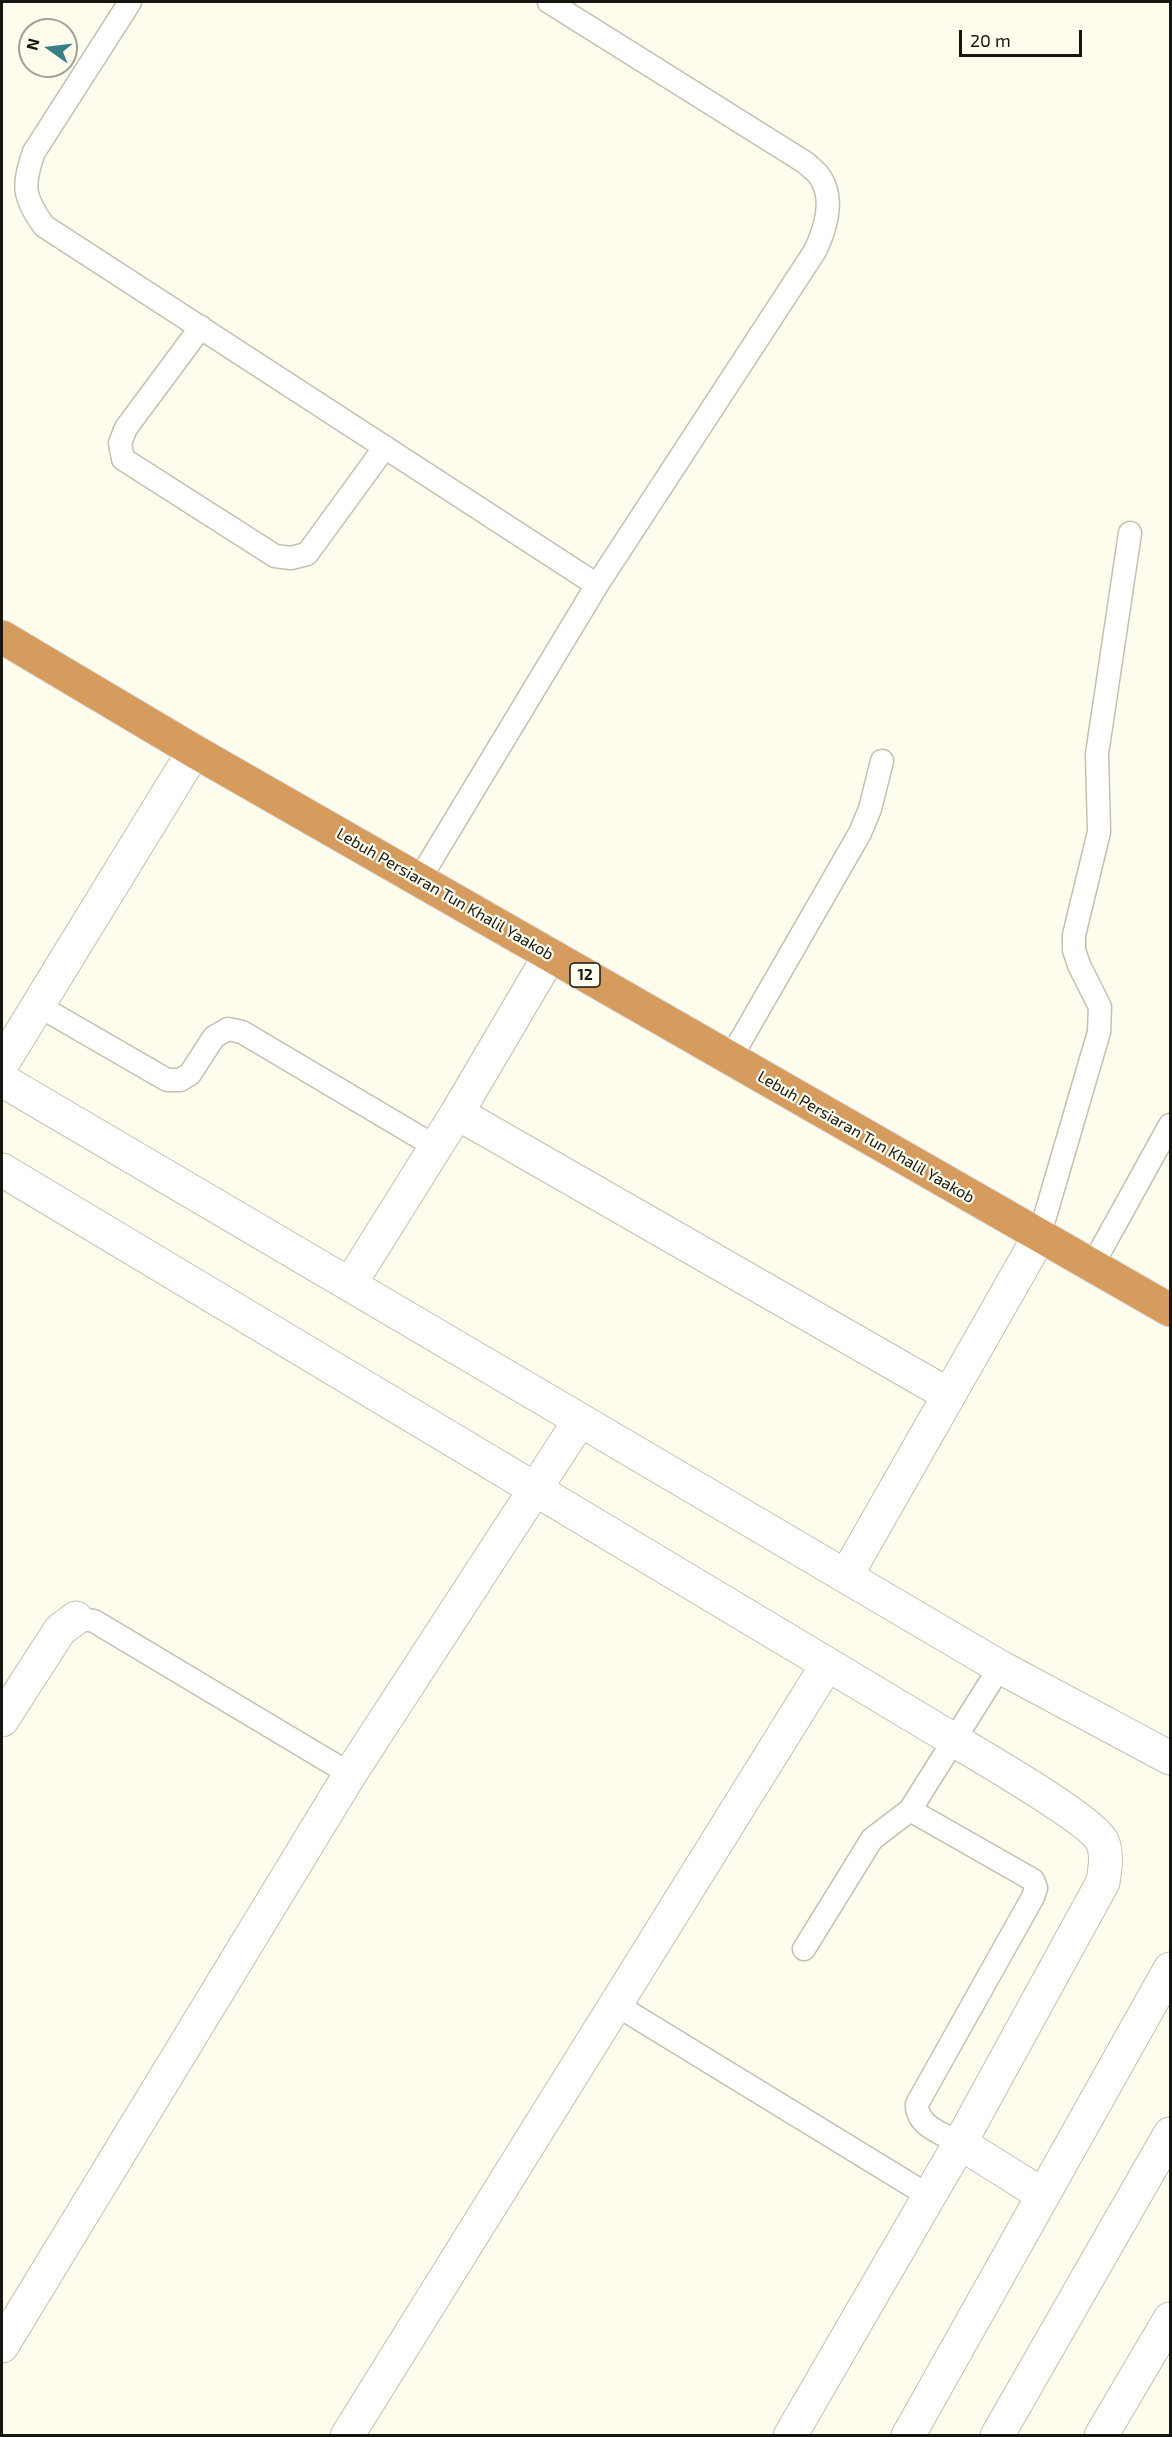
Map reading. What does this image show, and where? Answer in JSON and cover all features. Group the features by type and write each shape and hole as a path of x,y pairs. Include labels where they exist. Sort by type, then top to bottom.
{"highway":[{"name":"Lebuh Persiaran Tun Khalil Yaakob","path":"2,637 419,880 1170,1310"}],"street":[{"path":"2,1064 194,750"},
{"path":"350,1284 457,1113 550,955"},
{"path":"2,1080 1000,1667 1170,1758"},
{"path":"457,1113 949,1395"},
{"path":"2,1170 954,1740 1084,1822 1102,1841 1107,1860 1103,1882 960,2144 790,2436"},
{"path":"846,1576 1039,1237"},
{"path":"2,2346 350,1774 580,1420"},
{"path":"2,1720 60,1630 76,1618"},
{"path":"346,2436 827,1665"},
{"path":"908,2436 1170,1969"},
{"path":"996,2436 1170,2134"},
{"path":"960,2144 1043,2195"},
{"path":"1101,2436 1170,2319"}],"lane":[{"path":"130,2 34,152 25,177 27,197 44,226 597,585"},
{"path":"419,880 597,585 815,252 825,231 827,212 821,177 806,163 549,2"},
{"path":"201,327 126,428 120,443 123,459 275,556 291,558 307,554 385,447"},
{"path":"1039,1237 1099,1032 1100,1007 1079,965 1074,950 1074,935 1099,832 1097,754 1130,533"},
{"path":"730,1059 860,833 870,809 882,761"},
{"path":"39,1006 167,1080 180,1080 190,1074 214,1037 228,1029 242,1032 436,1147"},
{"path":"1092,1266 1170,1125"},
{"path":"76,1618 94,1620 350,1774"},
{"path":"804,1949 872,1839 910,1810 1000,1667"},
{"path":"910,1810 1033,1880 1036,1888 917,2104 917,2113 921,2121 960,2144"},
{"path":"615,2004 929,2196"}]}
